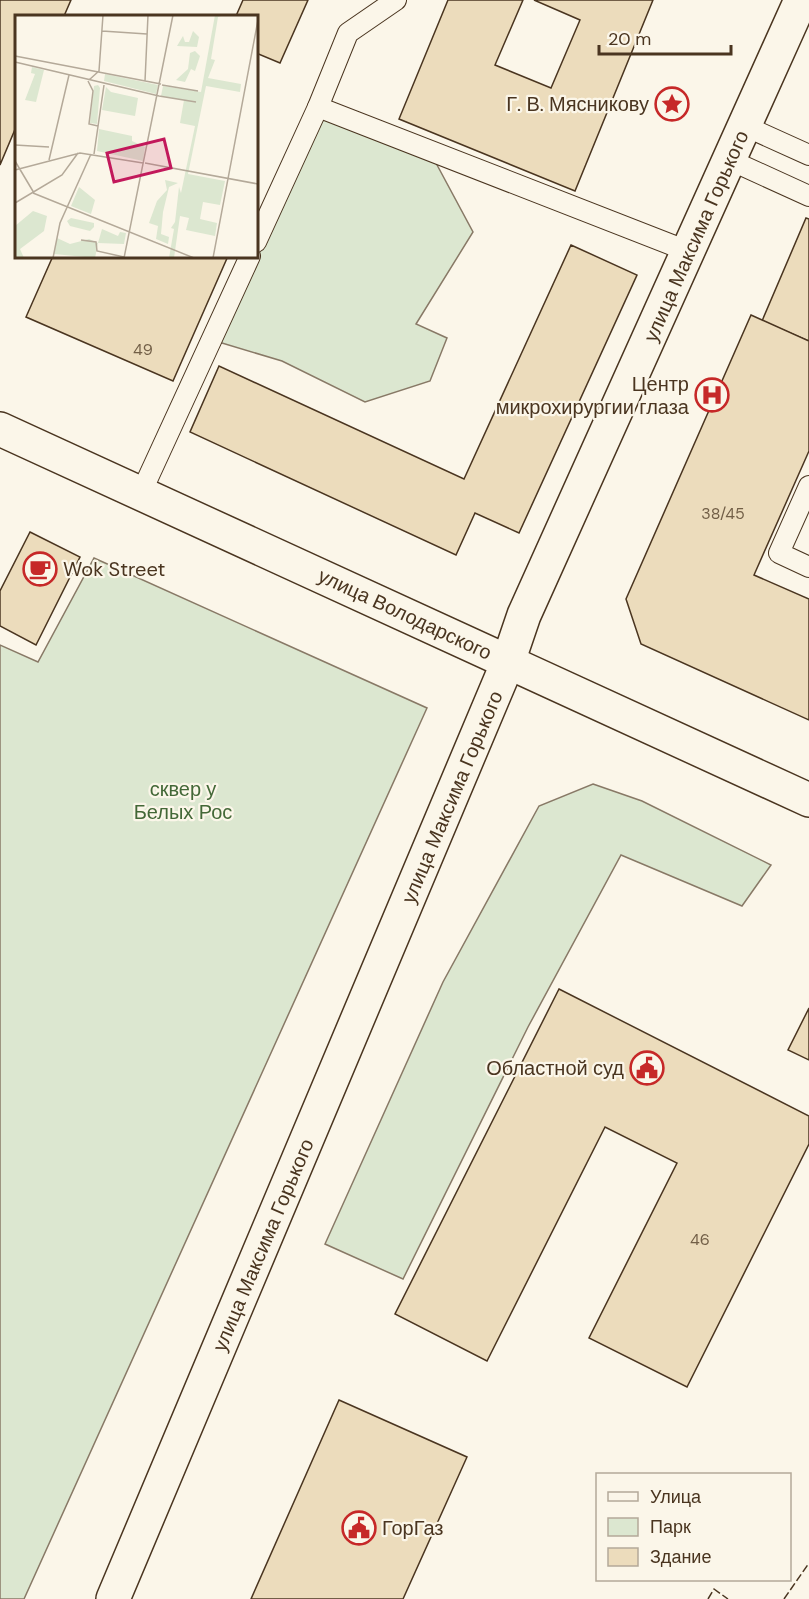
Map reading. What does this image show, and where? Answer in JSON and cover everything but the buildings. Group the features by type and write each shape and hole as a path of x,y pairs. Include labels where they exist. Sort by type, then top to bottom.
{"main road":[{"name":"улица Максима Горького","path":"113,1599 508,662 524,615 690,252 801,0"},
{"name":"улица Володарского","path":"0,429 809,800"}],"lane":[{"path":"258,238 318,107 348,33 396,0"},
{"path":"318,107 690,252"},
{"path":"745,126 809,154"},
{"path":"730,160 809,196"},
{"path":"141,493 249,258"},
{"path":"809,486 779,554 809,567"}],"green space":[{"path":"318,107 429,150 473,232 416,324 447,338 430,381 365,402 282,361 212,340 249,258 258,258 258,239"},
{"name":"сквер у Белых Рос","path":"94,558 427,708 24,1599 0,1599 0,645 38,662"},
{"path":"593,784 642,801 771,865 742,906 621,855 528,1027 403,1279 325,1244 443,982 539,806"}],"fence":[{"path":"784,1599 809,1563"},
{"path":"708,1599 714,1589 728,1599"}],"place":[{"name":"Г. В. Мясникову","path":"672,104"},
{"name":"Центр микрохирургии глаза","path":"712,395"},
{"name":"Wok Street","path":"40,569"},
{"name":"Областной суд","path":"647,1068"},
{"name":"ГорГаз","path":"359,1528"}]}
